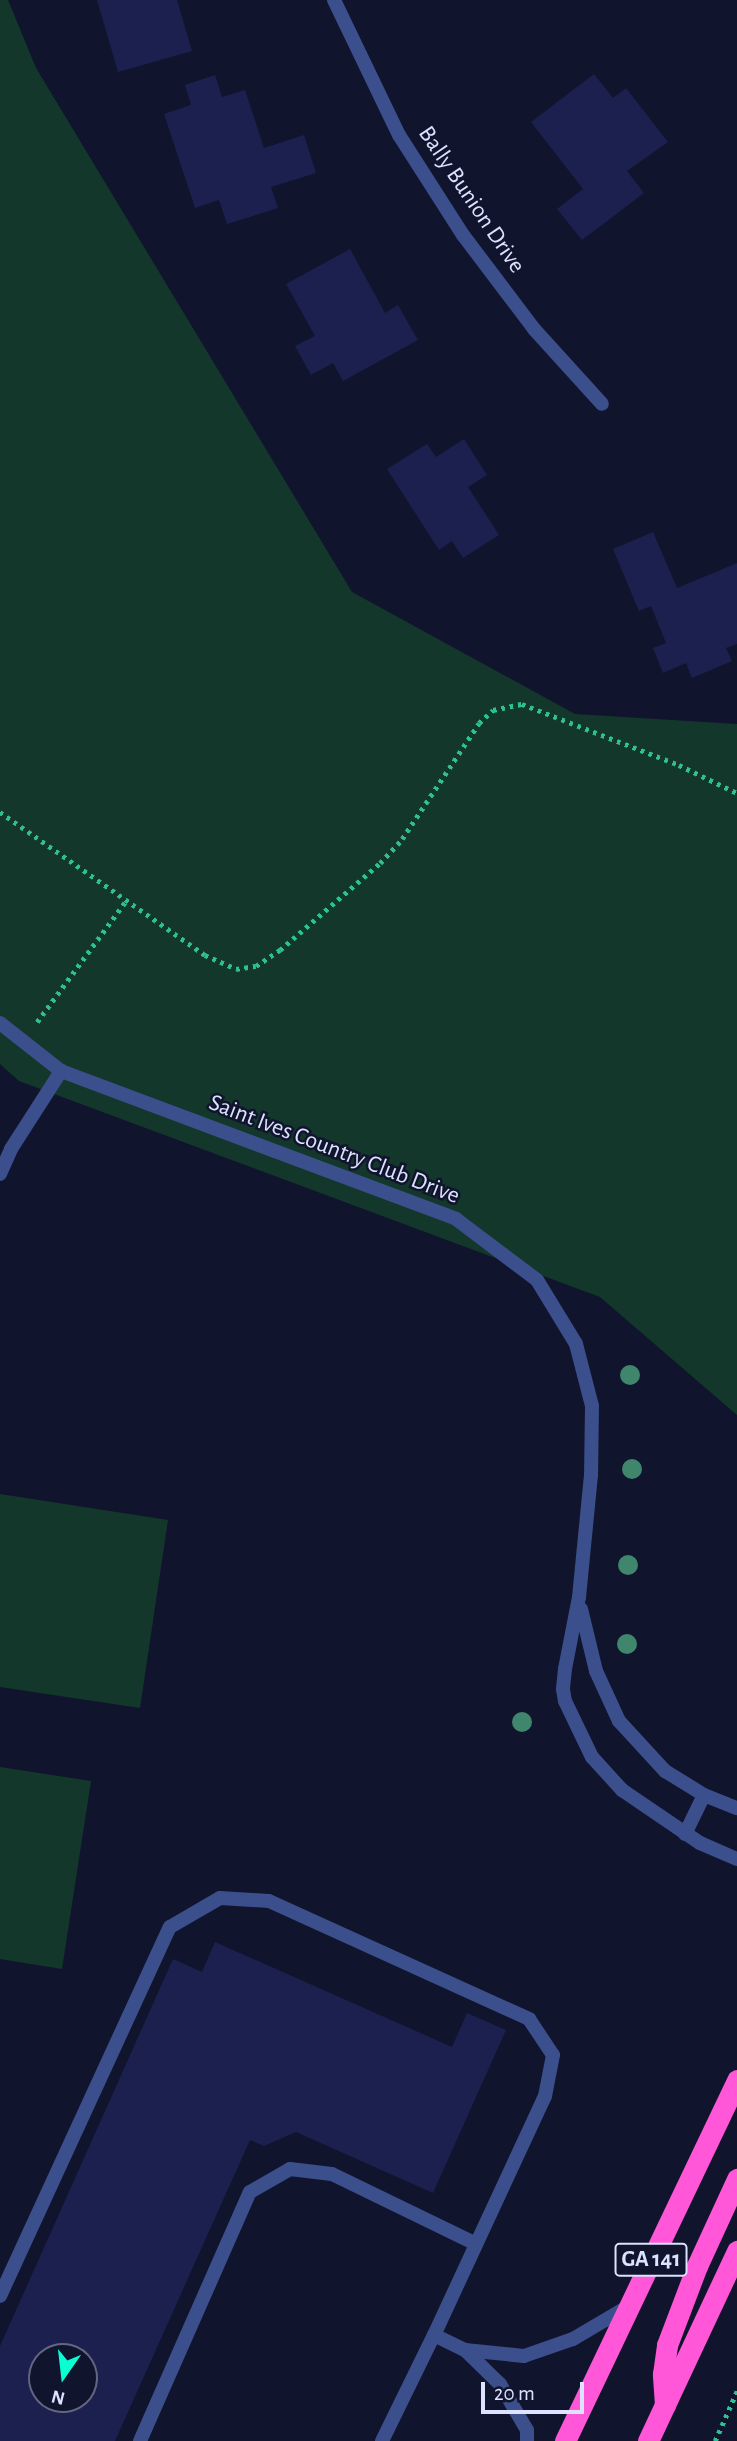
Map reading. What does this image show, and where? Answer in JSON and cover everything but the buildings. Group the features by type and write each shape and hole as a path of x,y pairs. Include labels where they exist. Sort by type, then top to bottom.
{"highway":[{"name":"GA 141","path":"565,2441 737,2080"},
{"path":"665,2405 663,2374 667,2345 697,2266 737,2179"},
{"name":"GA 141","path":"648,2441 737,2250"}],"street":[{"name":"Bally Bunion Drive","path":"334,0 399,135 463,235 534,329 602,404"},
{"name":"Saint Ives Country Club Drive","path":"0,1023 61,1071 456,1219 537,1280 576,1344 592,1406 591,1475 579,1597 563,1689 574,1724 603,1773 622,1790 685,1834 737,1859"},
{"path":"0,1174 11,1149 61,1071"},
{"name":"Saint Ives Country Club Drive","path":"579,1597 585,1636 596,1671 619,1721 664,1771 704,1795 737,1808"},
{"path":"685,1834 704,1795"},
{"path":"0,2296 170,1927 220,1898 269,1901 529,2020 552,2055 545,2096 382,2441"},
{"path":"140,2441 250,2192 290,2169 332,2174 476,2244"},
{"path":"465,2350 524,2356 573,2339 629,2306"},
{"path":"434,2335 465,2350 500,2384 527,2430 527,2441"}],"path":[{"path":"0,812 205,955 236,969 256,966 280,950 380,863 402,839 479,723 493,710 522,704 679,765 737,793"},
{"path":"23,1042 125,901"},
{"path":"715,2441 737,2391"}],"green space":[{"path":"0,0 8,0 36,68 352,592 575,714 737,724 737,1415 600,1297 19,1081 0,1064"},
{"path":"0,1494 168,1520 140,1708 0,1687"},
{"path":"0,1767 91,1781 62,1969 0,1959"}]}
